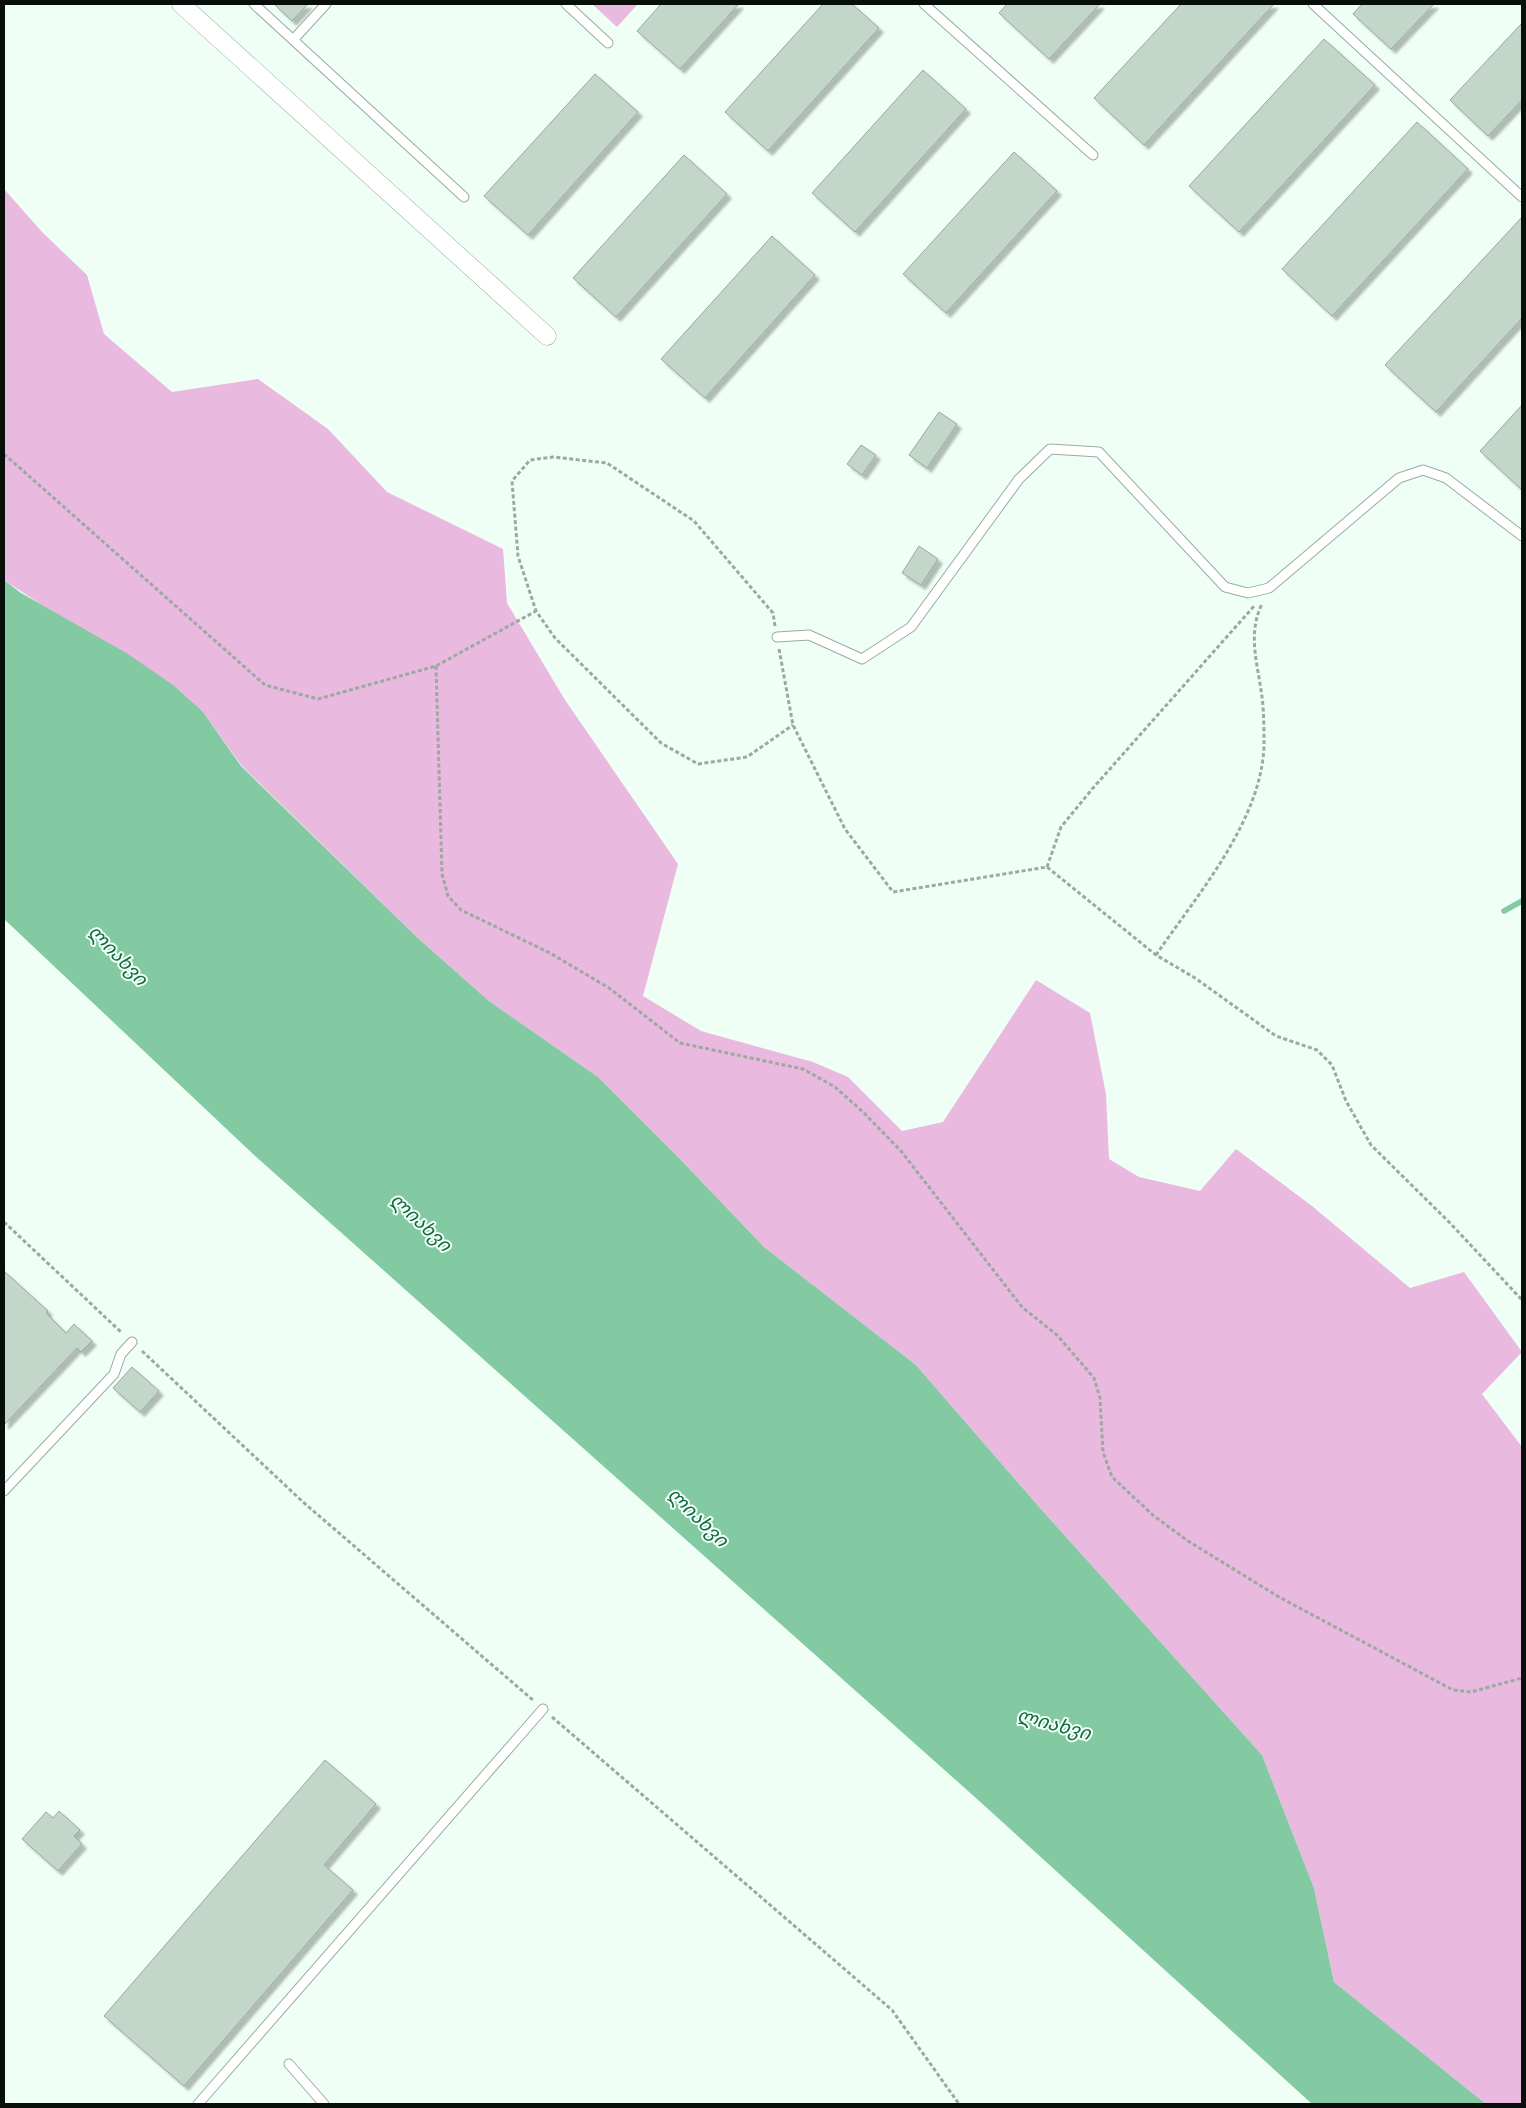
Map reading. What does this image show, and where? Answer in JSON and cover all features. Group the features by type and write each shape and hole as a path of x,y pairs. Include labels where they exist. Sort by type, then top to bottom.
{"street":[{"path":"181,4 546,336"}],"lane":[{"path":"254,4 464,197"},
{"path":"293,40 326,4"},
{"path":"566,4 608,43"},
{"path":"924,4 1093,154"},
{"path":"1313,4 1522,197"},
{"path":"777,637 809,635 862,659 911,627 1019,479 1050,449 1099,452 1225,587 1248,593 1270,588 1399,478 1423,470 1446,478 1522,536"},
{"path":"4,1491 114,1374 121,1354 132,1342"},
{"path":"198,2104 543,1709"},
{"path":"289,2064 324,2104"}],"path":[{"path":"4,454 265,685 318,699 436,666 536,611"},
{"path":"793,725 747,757 698,764 661,743 555,638 536,611 518,556 512,481 530,460 553,458 607,463 694,521 773,613 793,725 845,829 893,892 1047,867 1156,955 1195,978 1276,1036 1316,1050 1332,1064 1346,1100 1371,1145 1450,1223 1522,1300"},
{"path":"1047,867 1061,827 1093,788 1229,637 1270,588"},
{"path":"1156,955 1223,858 1245,818 1258,784 1264,747 1262,698 1253,636 1257,613 1270,588"},
{"path":"436,666 443,842 442,874 448,896 461,910 558,958 608,988 680,1043 803,1069 835,1087 863,1112 901,1151 1022,1308 1057,1335 1094,1378 1100,1398 1104,1452 1112,1477 1160,1521 1188,1541 1279,1597 1453,1690 1472,1692 1522,1678"},
{"path":"4,1222 303,1502 892,2010 959,2104"}],"shaded area":[{"path":"592,4 638,4 617,27"},
{"path":"4,189 43,233 87,275 104,334 172,392 258,379 328,429 387,492 503,549 507,603 565,700 678,864 643,996 701,1031 813,1062 848,1077 902,1131 943,1122 1036,980 1090,1013 1106,1094 1109,1159 1139,1177 1200,1191 1236,1149 1312,1206 1410,1288 1464,1272 1522,1352 1482,1394 1522,1447 1522,2104 1486,2104 1334,1982 1314,1888 1262,1755 1040,1508 916,1365 764,1247 598,1077 489,1001 420,940 241,765 203,712 4,580"}],"water":[{"name":"ლიახვი","path":"4,580 21,593 128,654 173,685 203,712 241,766 420,940 489,1001 598,1077 764,1247 916,1365 1040,1508 1262,1755 1314,1888 1334,1982 1486,2104 1312,2104 977,1799 253,1154 4,919"}],"building":[{"path":"274,4 308,4 292,21"},
{"path":"661,4 739,4 680,69 637,31"},
{"path":"823,4 852,4 879,28 768,151 725,112"},
{"path":"1007,4 1100,4 1049,59 999,13"},
{"path":"1181,4 1274,4 1144,145 1094,98"},
{"path":"1362,4 1434,4 1391,49 1353,14"},
{"path":"1522,23 1522,100 1488,136 1450,100"},
{"path":"1324,39 1375,85 1239,232 1189,186"},
{"path":"923,70 966,109 855,232 812,193"},
{"path":"595,74 638,112 528,235 484,196"},
{"path":"1417,122 1468,169 1332,316 1282,269"},
{"path":"1014,152 1057,191 946,313 903,274"},
{"path":"684,155 727,194 616,317 573,278"},
{"path":"1522,217 1522,318 1436,412 1385,365"},
{"path":"772,236 815,275 705,398 661,359"},
{"path":"1522,405 1522,490 1480,451"},
{"path":"939,412 957,424 927,468 909,455"},
{"path":"861,445 876,455 862,475 847,464"},
{"path":"919,546 938,559 921,585 902,573"},
{"path":"4,1271 48,1311 46,1313 66,1333 74,1324 92,1341 81,1352 77,1348 4,1425"},
{"path":"132,1367 159,1391 140,1412 113,1388"},
{"path":"325,1760 376,1804 324,1865 353,1890 184,2086 104,2016"},
{"path":"59,1811 80,1830 74,1836 82,1844 58,1871 22,1839 46,1812 53,1818"}],"waterway":[{"path":"1504,911 1522,901"}]}
